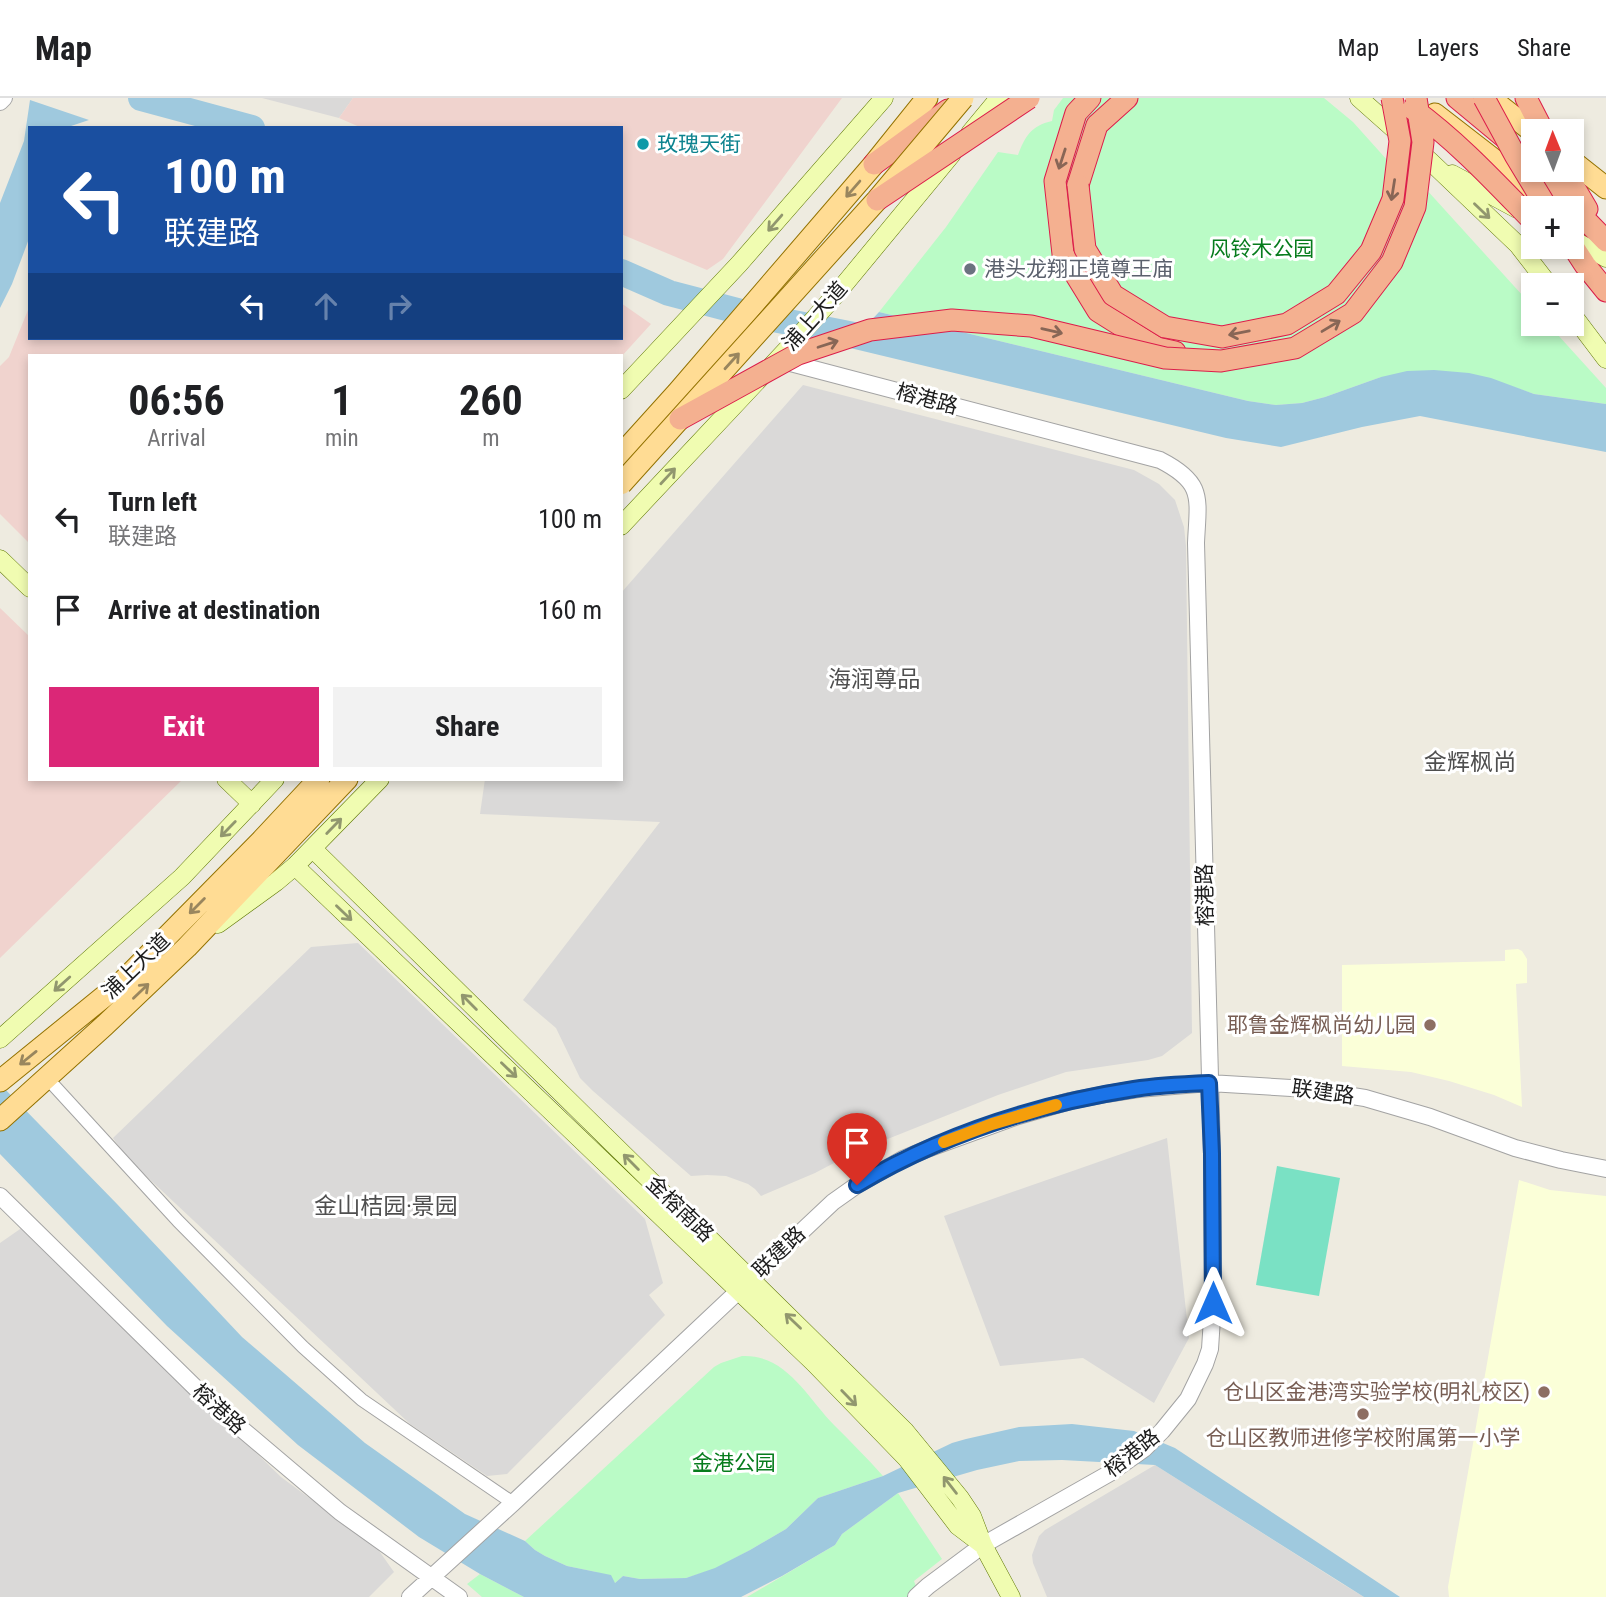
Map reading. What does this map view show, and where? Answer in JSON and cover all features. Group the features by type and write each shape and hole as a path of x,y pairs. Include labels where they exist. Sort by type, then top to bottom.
{"highway":[{"path":"874,164 963,98"},
{"path":"877,200 1029,98"},
{"path":"1090,98 1076,113 1055,181 1063,254 1098,311 1157,348 1221,361"},
{"path":"1127,98 1097,125 1078,185 1085,248 1114,295 1165,327 1222,337 1287,324 1336,295 1371,251 1392,199 1400,141 1394,98"},
{"path":"1394,98 1442,130 1521,208"},
{"path":"680,419 798,354 870,330 952,320 1031,326 1164,358 1221,361 1295,348 1353,313 1392,262 1415,207 1423,142 1415,98"},
{"path":"1457,98 1521,153"},
{"path":"1483,98 1540,196"},
{"path":"1526,98 1537,119"},
{"path":"1548,182 1606,242"},
{"path":"1571,182 1606,242"},
{"path":"1577,259 1585,265"},
{"path":"1581,259 1606,291"}],"main road":[{"path":"623,388 739,264 884,98"},
{"path":"623,453 874,164 927,98"},
{"path":"623,482 877,200 963,98"},
{"name":"浦上大道","path":"623,524 838,292 999,98"},
{"path":"1359,98 1518,245 1540,273"},
{"path":"1415,98 1542,196"},
{"path":"1490,98 1521,123"},
{"path":"1431,162 1521,213"},
{"path":"1584,171 1606,188"},
{"path":"1584,228 1606,242"},
{"path":"1584,246 1606,258"},
{"path":"1584,330 1606,359"},
{"path":"0,559 28,586"},
{"path":"228,781 251,804"},
{"path":"0,1039 182,877 273,781"},
{"name":"浦上大道","path":"0,1081 122,982 317,781"},
{"name":"浦上大道","path":"0,1120 187,947 345,781"},
{"name":"浦上大道","path":"187,947 295,866 378,781"},
{"name":"金榕南路","path":"313,849 745,1285 883,1408 924,1452 960,1498 972,1516 983,1545 1011,1597"},
{"path":"295,866 745,1285"}],"street":[{"path":"0,102 4,98"},
{"name":"榕港路","path":"777,359 1160,460 1176,468 1189,479 1195,489 1212,1154 1213,1303 1210,1349 1188,1399 1162,1431 1137,1454 1110,1473 983,1545 916,1597"},
{"path":"47,1078 178,1221 303,1347 362,1399 513,1503"},
{"name":"联建路","path":"410,1597 833,1202 882,1171 927,1149 992,1124 1070,1101 1138,1088 1209,1083 1308,1089 1366,1098 1430,1117 1515,1149 1606,1168"},
{"name":"榕港路","path":"0,1196 211,1404 340,1511 459,1597"}],"shaded area":[{"path":"262,98 353,98 339,118"},
{"path":"353,98 842,98 723,259 707,270 623,235 623,126 357,126 339,118"},
{"path":"623,304 651,324 623,355 28,354 28,542 0,514 0,366 9,357 28,310 28,340 623,340"},
{"name":"海润尊品","path":"803,385 1134,470 1159,484 1175,500 1184,527 1186,546 1192,1033 1162,1056 1066,1072 998,1095 855,1152 761,1196 748,1184 726,1176 691,1176 580,1078 556,1028 523,1000 660,822 480,814 485,781 623,781 623,591"},
{"path":"0,608 28,635 28,781 181,781 0,958"},
{"name":"金山桔园·景园","path":"358,943 645,1219 663,1283 649,1295 665,1315 507,1474 487,1476 410,1424 126,1157 113,1138 311,947"},
{"name":"耶鲁金辉枫尚幼儿园","path":"1518,949 1527,959 1527,983 1516,984 1522,1107 1494,1095 1411,1072 1342,1066 1342,965 1505,961 1505,950"},
{"path":"1167,1138 1189,1338 1154,1403 1083,1358 1000,1366 944,1216"},
{"name":"仓山区金港湾实验学校(明礼校区)","path":"1519,1180 1550,1190 1606,1196 1606,1597 1449,1597 1448,1587"},
{"path":"23,1227 281,1477 377,1548 394,1572 369,1597 0,1597 0,1243"},
{"path":"1155,1465 1364,1597 1047,1597 1033,1563 1032,1555 1039,1536"}],"green space":[{"name":"风铃木公园","path":"1063,98 1324,98 1353,122 1405,180 1415,177 1521,294 1521,336 1559,336 1606,388 1606,404 1534,394 1514,387 1381,377 1325,397 1302,403 1276,405 1248,401 879,312 946,227 998,152 1018,155 1030,133 1052,121 1054,110"},
{"path":"1277,1166 1340,1178 1319,1296 1256,1285"},
{"name":"金港公园","path":"742,1356 771,1362 794,1379 883,1476 818,1498 786,1529 715,1569 686,1578 640,1579 623,1576 615,1583 596,1572 567,1566 545,1556 525,1541 714,1367"},
{"path":"898,1493 942,1559 914,1581 917,1589 909,1597 747,1597 835,1545 842,1534"},
{"path":"480,1574 524,1597 482,1597 467,1584"}],"water":[{"path":"30,100 89,120 71,126 28,126 28,241 0,308 0,203 24,141"},
{"path":"879,312 1248,401 1276,405 1302,403 1407,371 1469,373 1534,394 1606,404 1606,452 1420,416 1281,447 1226,438 846,347"},
{"path":"0,1084 242,1337 365,1443 465,1514 525,1541 545,1556 567,1566 611,1575 615,1583 623,1576 640,1579 686,1578 715,1568 786,1529 818,1498 883,1476 952,1443 1019,1427 1072,1424 1134,1431 1175,1448 1400,1597 1364,1597 1155,1465 1062,1460 1019,1461 898,1493 842,1534 835,1545 741,1597 524,1597 419,1537 298,1445 167,1326 0,1154"}],"waterway":[{"path":"141,98 245,126"},
{"path":"623,273 669,293 753,315 869,338"}],"slow traffic":[{"path":"944,1142 1056,1105"}],"place":[{"name":"玫瑰天街","path":"643,144"},
{"name":"港头龙翔正境尊王庙","path":"970,269"},
{"name":"耶鲁金辉枫尚幼儿园","path":"1430,1025"},
{"name":"仓山区金港湾实验学校(明礼校区)","path":"1544,1392"},
{"name":"仓山区教师进修学校附属第一小学","path":"1363,1414"}],"district":[{"name":"海润尊品","path":"874,679"},
{"name":"金辉枫尚","path":"1470,762"},
{"name":"金山桔园·景园","path":"386,1206"}],"route":[{"path":"857,1185 927,1149 1044,1108 1138,1088 1209,1083 1213,1303"}]}
